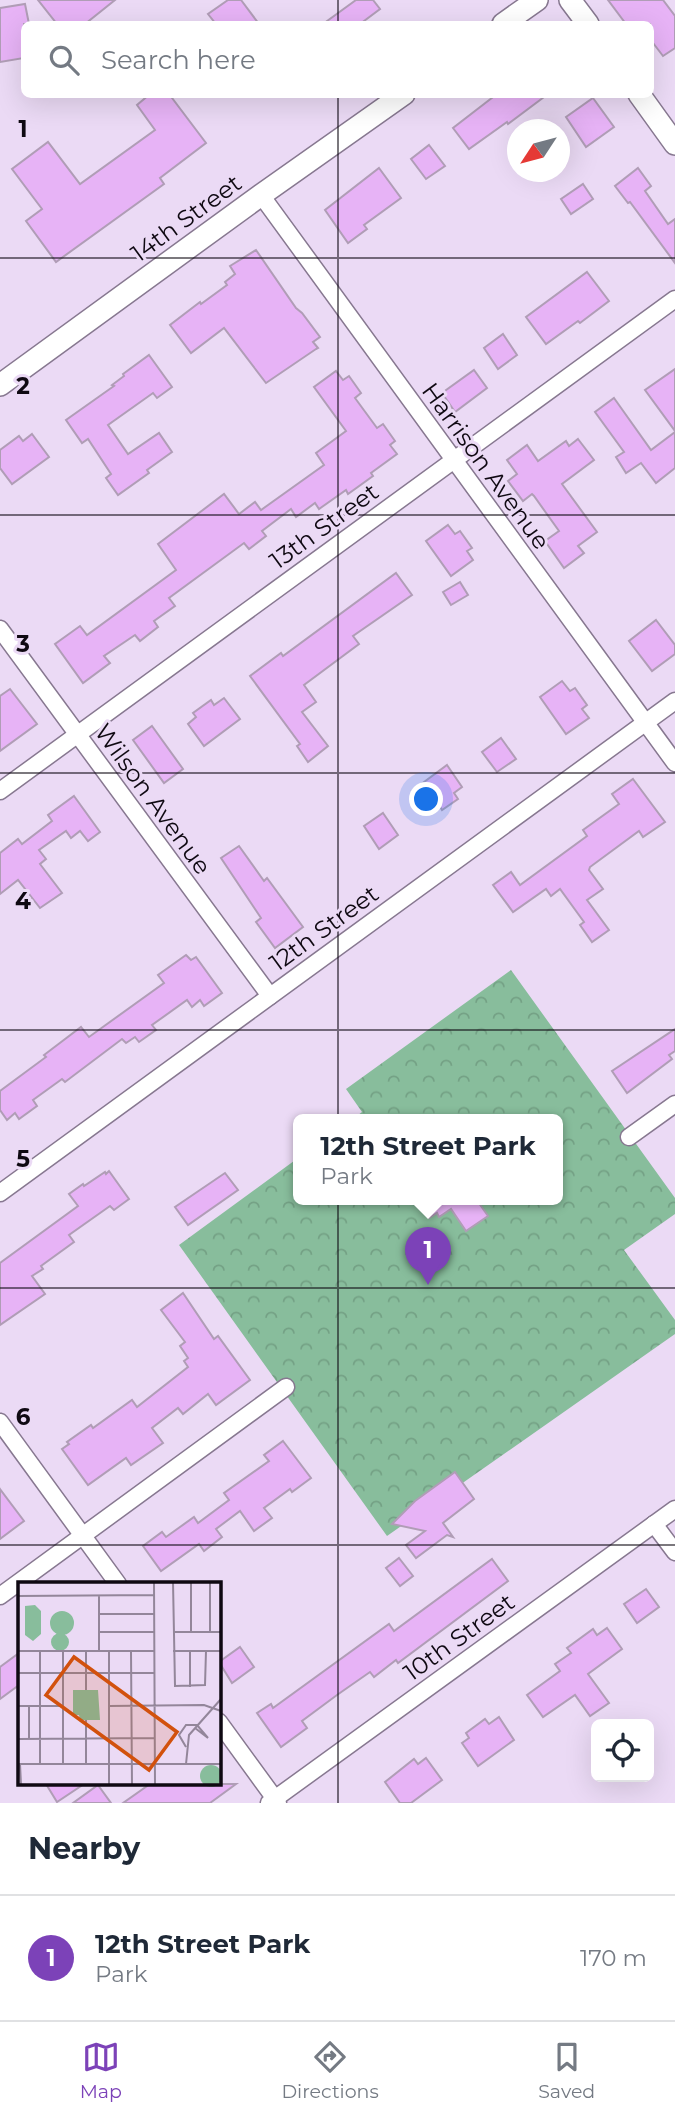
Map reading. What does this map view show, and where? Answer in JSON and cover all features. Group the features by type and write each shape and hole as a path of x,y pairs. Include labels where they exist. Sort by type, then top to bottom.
{"street":[{"path":"507,21 537,0"},
{"path":"570,0 586,21"},
{"name":"14th Street","path":"0,385 398,98"},
{"path":"642,98 675,144"},
{"name":"Harrison Avenue","path":"261,195 675,763"},
{"name":"13th Street","path":"0,790 675,299"},
{"name":"Wilson Avenue","path":"0,629 270,996"},
{"name":"12th Street","path":"0,1193 675,701"},
{"path":"629,1137 675,1104"},
{"path":"19,1582 286,1387"},
{"path":"0,1422 117,1582"},
{"name":"10th Street","path":"274,1802 675,1508"},
{"path":"654,1524 675,1552"},
{"path":"0,1596 18,1583"},
{"path":"220,1723 274,1802"}],"green space":[{"path":"511,970 675,1198 675,1214 624,1250 675,1320 675,1334 387,1536 179,1245 293,1162 293,1205 563,1205 563,1114 359,1114 362,1112 346,1089"}],"building":[{"path":"38,0 115,0 89,21 55,21"},
{"path":"228,0 241,0 257,21 214,21 208,14"},
{"path":"356,0 373,0 380,9 364,21 327,21"},
{"path":"608,0 663,0 675,16 675,48 663,56 654,44 654,21 624,21"},
{"path":"25,4 28,21 21,21 21,58 0,62 0,8"},
{"path":"145,98 172,98 206,143 160,178 164,184 56,262 26,221 42,209 12,169 48,142 80,184 155,130 137,105"},
{"path":"492,98 543,98 515,119 507,119 507,122 469,149 453,128"},
{"path":"593,98 614,127 586,147 570,119 566,117"},
{"path":"429,145 445,166 426,179 411,159"},
{"path":"379,168 401,198 364,225 367,229 348,243 325,210"},
{"path":"638,168 651,186 645,191 668,224 675,219 675,263 615,186"},
{"path":"583,184 593,199 571,214 561,199"},
{"path":"256,250 296,308 320,337 313,342 318,348 266,383 224,328 191,353 170,325 227,285 225,282 235,274 230,266"},
{"path":"587,272 609,301 546,344 526,317"},
{"path":"503,334 517,355 498,369 484,348"},
{"path":"149,355 172,387 157,398 153,393 108,425 128,454 159,433 172,452 147,470 149,473 118,495 106,478 111,474 88,439 82,443 66,420 114,386 112,385 124,376 123,374"},
{"path":"675,369 675,431 645,390"},
{"path":"474,370 487,388 455,412 442,393"},
{"path":"336,371 343,380 349,376 361,393 355,398 377,428 383,424 395,441 390,445 397,454 348,494 346,490 319,509 315,503 296,517 291,509 262,531 266,536 249,549 244,543 169,598 175,606 154,621 158,627 140,641 135,635 104,656 110,663 83,683 55,644 80,626 87,635 176,570 158,544 224,494 239,514 255,502 261,510 324,465 316,453 346,431 314,387"},
{"path":"614,398 651,450 675,432 675,468 656,483 641,463 626,473 616,457 624,452 595,412"},
{"path":"32,434 49,457 12,484 0,468 0,450 19,436 23,441"},
{"path":"578,439 594,460 562,484 597,532 578,546 584,553 564,568 545,541 559,531 532,494 523,501 508,481 517,474 507,460 527,445 538,461 566,441 569,446"},
{"path":"448,525 455,534 460,531 472,548 467,551 473,560 451,576 426,541"},
{"path":"396,573 412,595 353,636 359,644 304,685 316,702 302,712 328,746 308,762 297,746 300,744 250,676 281,653 283,656"},
{"path":"460,582 468,595 451,605 443,592"},
{"path":"656,620 675,645 675,654 652,671 629,641"},
{"path":"562,681 570,691 575,688 587,705 582,709 589,718 566,734 540,697"},
{"path":"10,689 37,724 0,751 0,696"},
{"path":"224,698 240,719 204,746 188,724 196,717 193,713 211,700 214,705"},
{"path":"152,726 183,769 164,783 133,740"},
{"path":"501,738 516,759 497,772 482,752"},
{"path":"447,765 462,787 454,793 458,799 442,810 439,805 428,813 412,791"},
{"path":"633,779 665,822 643,837 639,831 590,867 589,870 603,889 587,900 609,930 592,942 580,925 584,922 560,889 551,896 546,889 513,912 493,885 511,872 520,885 587,836 583,830 619,804 612,794"},
{"path":"74,796 100,832 88,841 80,831 71,838 66,831 39,850 46,859 40,864 62,893 40,908 18,880 0,894 0,853 18,839 22,844 52,821 48,815"},
{"path":"383,813 398,835 379,849 364,826"},
{"path":"239,846 264,881 267,878 303,927 275,948 256,922 261,918 221,858"},
{"path":"186,955 191,960 196,957 222,993 204,1006 200,1000 192,1007 187,1000 152,1025 156,1030 139,1042 135,1037 126,1043 122,1039 65,1082 62,1079 33,1100 37,1106 19,1119 15,1113 7,1120 0,1110 0,1091 81,1027 89,1037 164,983 158,975"},
{"path":"675,1029 675,1051 669,1055 672,1059 627,1093 612,1071"},
{"path":"109,1171 129,1199 114,1210 110,1206 69,1235 74,1242 41,1266 43,1269 32,1276 45,1294 0,1325 0,1263 78,1206 69,1194"},
{"path":"225,1173 238,1190 188,1225 175,1207"},
{"path":"420,1205 480,1205 488,1216 466,1231 451,1209 439,1217 437,1213 429,1218"},
{"path":"183,1293 214,1339 218,1336 250,1380 216,1405 208,1394 183,1414 178,1408 152,1428 163,1443 131,1465 126,1458 88,1485 62,1449 69,1444 67,1442 91,1425 93,1428 132,1400 137,1407 188,1367 184,1361 188,1358 180,1346 185,1342 161,1310"},
{"path":"283,1441 311,1478 264,1508 272,1518 254,1531 240,1511 216,1529 222,1537 204,1551 199,1544 161,1571 143,1546 162,1532 166,1537 194,1517 198,1523 229,1500 224,1493 269,1461 264,1455"},
{"path":"455,1472 474,1499 443,1523 453,1537 447,1535 416,1558 406,1545 425,1531 392,1524 415,1501"},
{"path":"0,1489 24,1521 0,1539"},
{"path":"399,1558 413,1576 400,1586 386,1568"},
{"path":"492,1559 508,1581 398,1663 396,1660 374,1677 370,1672 337,1695 302,1721 307,1728 281,1747 257,1713 271,1704 273,1708 389,1624 394,1631"},
{"path":"646,1589 659,1607 637,1623 624,1604"},
{"path":"607,1628 622,1649 588,1674 609,1703 590,1716 575,1695 543,1717 527,1695 560,1671 555,1664 571,1653 567,1648 593,1629 597,1635"},
{"path":"240,1647 254,1667 232,1683 220,1661"},
{"path":"18,1654 18,1686 0,1699 0,1667"},
{"path":"499,1717 514,1740 478,1766 462,1743 469,1738 466,1733 485,1719 489,1724"},
{"path":"426,1758 442,1780 411,1803 400,1803 385,1782 414,1759 418,1764"},
{"path":"236,1784 210,1803 123,1803 147,1786"},
{"path":"47,1786 81,1786 57,1802"},
{"path":"99,1786 111,1803 73,1803"}],"place":[{"name":"12th Street Park","path":"428,1285"}]}
